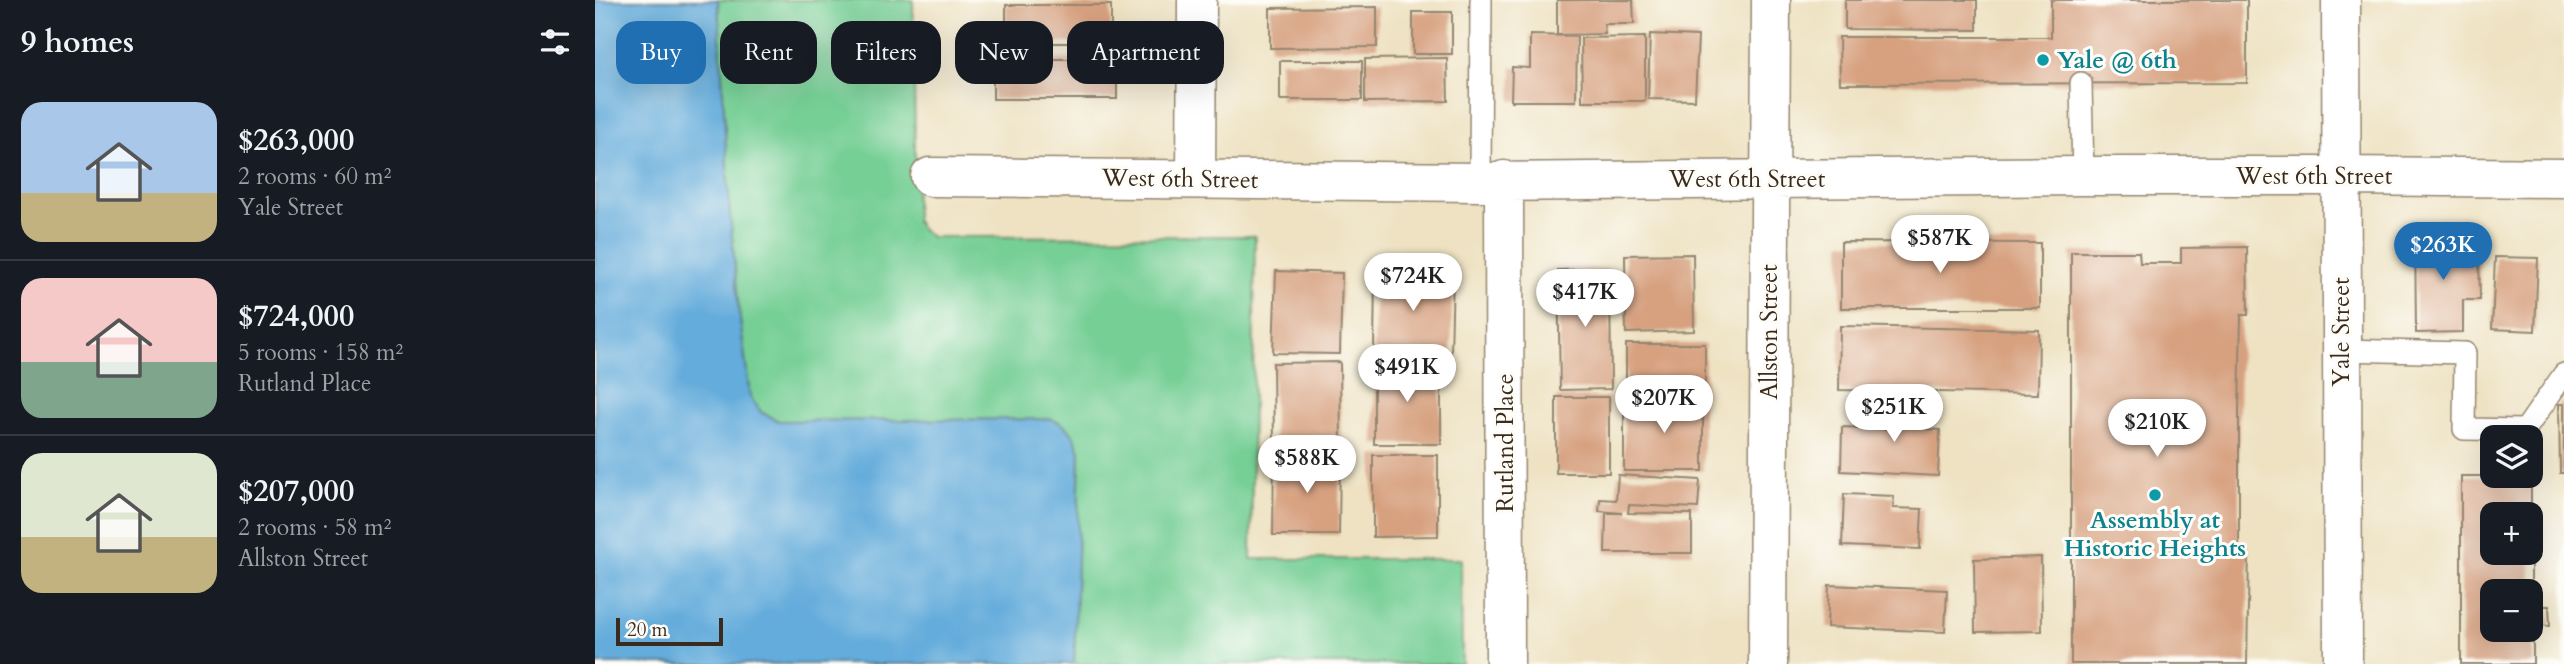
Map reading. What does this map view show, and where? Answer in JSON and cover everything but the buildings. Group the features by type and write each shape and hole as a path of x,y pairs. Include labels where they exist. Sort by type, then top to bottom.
{"street":[{"path":"1196,178 1197,0"},
{"name":"Allston Street","path":"1768,664 1771,0"},
{"name":"Yale Street","path":"2341,0 2343,664"},
{"name":"West 6th Street","path":"930,177 1492,181 2083,176 2564,178"},
{"name":"Rutland Place","path":"1492,181 1505,664"}],"lane":[{"path":"1481,0 1492,181"},
{"path":"2081,83 2083,176"},
{"path":"2341,350 2466,352 2464,429 2525,430 2564,374"}],"green space":[{"path":"718,0 913,0 913,21 831,21 831,84 914,84 916,221 931,237 1255,236 1251,559 1461,559 1462,664 1074,664 1080,451 1051,419 779,421 762,413 750,397 739,312 729,204 723,84 817,84 817,21 720,21 720,37"}],"water":[{"path":"595,0 718,0 720,84 723,84 729,204 750,397 762,413 779,421 1051,419 1067,427 1080,451 1074,664 595,664"}],"place":[{"name":"Yale @ 6th","path":"2043,60"},
{"name":"Assembly at Historic Heights","path":"2155,495"}]}
